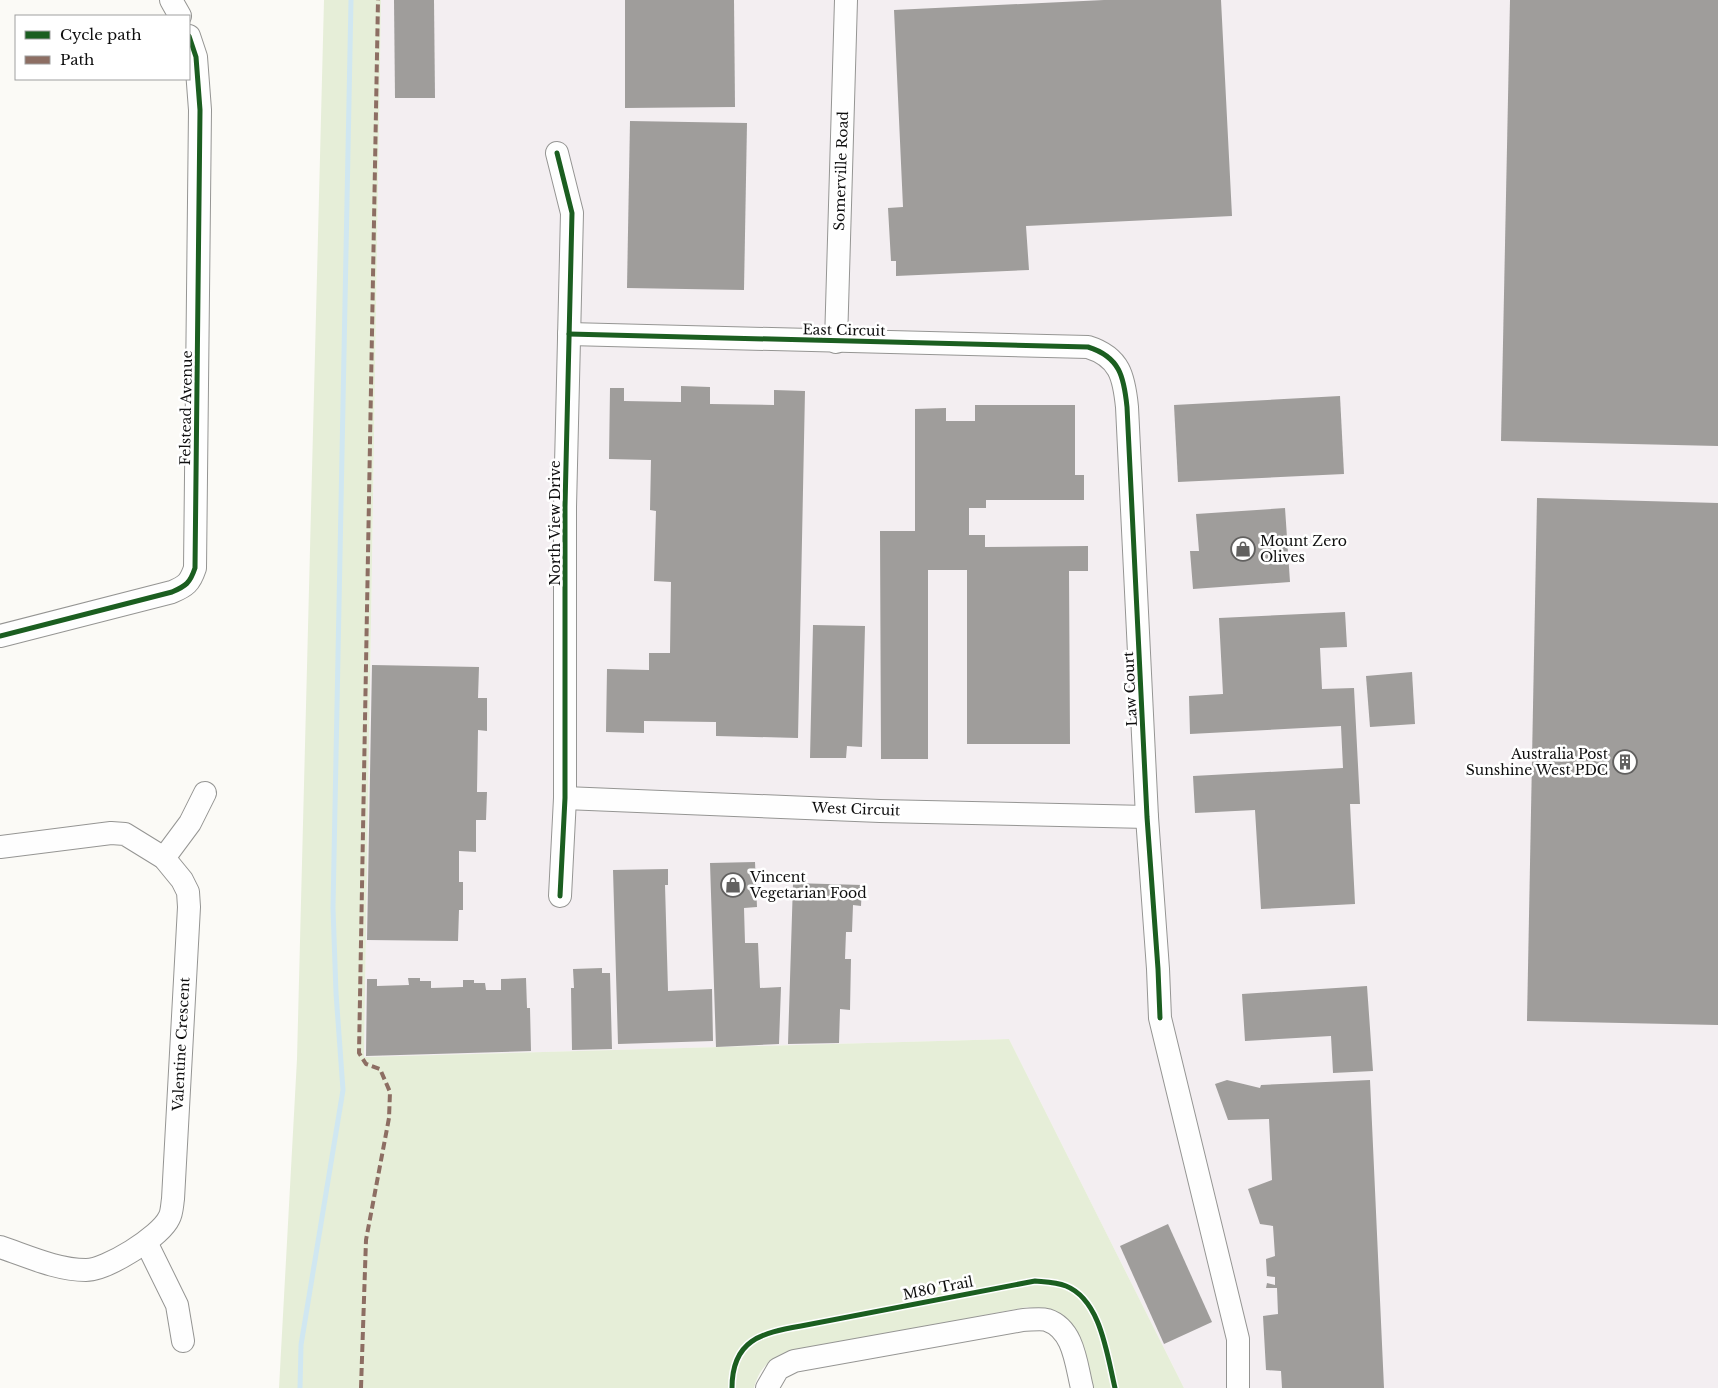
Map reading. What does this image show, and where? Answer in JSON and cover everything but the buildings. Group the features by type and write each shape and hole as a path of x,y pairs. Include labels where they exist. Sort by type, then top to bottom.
{"street":[{"path":"171,0 179,15"},
{"name":"Somerville Road","path":"836,342 846,0"},
{"name":"Felstead Avenue","path":"0,636 172,592 185,587 192,578 195,568 200,110 196,57 190,39"},
{"name":"North View Drive","path":"557,152 572,213 565,507 565,798 560,896"},
{"name":"East Circuit","path":"569,334 1088,347 1107,355 1113,361"},
{"name":"Law Court","path":"1113,361 1121,376 1127,407 1147,817 1160,1018 1238,1339 1238,1388"},
{"path":"164,858 190,823 205,793"},
{"name":"West Circuit","path":"565,798 880,811 1147,817"},
{"name":"Valentine Crescent","path":"0,847 111,833 124,834 164,858 182,880 188,892 189,907 173,1199 170,1217 160,1230 146,1242 104,1266 88,1270 61,1266 0,1247"},
{"path":"146,1242 177,1305 183,1341"},
{"path":"767,1388 778,1369 794,1361 1023,1320 1046,1320 1063,1331 1071,1344 1082,1388"}],"shaded area":[{"path":"381,0 1718,0 1718,1388 1184,1388 1009,1039 364,1057"}],"green space":[{"path":"324,0 381,0 364,1057 1009,1039 1184,1388 1092,1388 1046,1310 1027,1307 791,1352 777,1357 767,1364 759,1374 754,1388 279,1388 297,1059"}],"waterway":[{"path":"300,1388 301,1345 343,1090 336,993 333,908 351,0"}],"marked path":[{"path":"361,1388 366,1240 389,1118 390,1092 380,1069 366,1064 359,1053 378,0"}],"cycle path":[{"path":"0,636 172,592 187,583 195,568 200,110 196,57 190,39"},
{"path":"557,153 572,213 565,507 565,798 560,896"},
{"path":"569,334 1088,347 1099,351 1114,362 1122,377 1127,407 1147,817 1160,1018"},
{"name":"M80 Trail","path":"732,1388 733,1372 737,1359 743,1349 762,1336 773,1332 1035,1281 1066,1286 1078,1293 1087,1303 1101,1330 1115,1388"}],"place":[{"name":"Mount Zero Olives","path":"1243,549"},
{"name":"Australia Post Sunshine West PDC","path":"1625,762"},
{"name":"Vincent Vegetarian Food","path":"733,885"}]}
